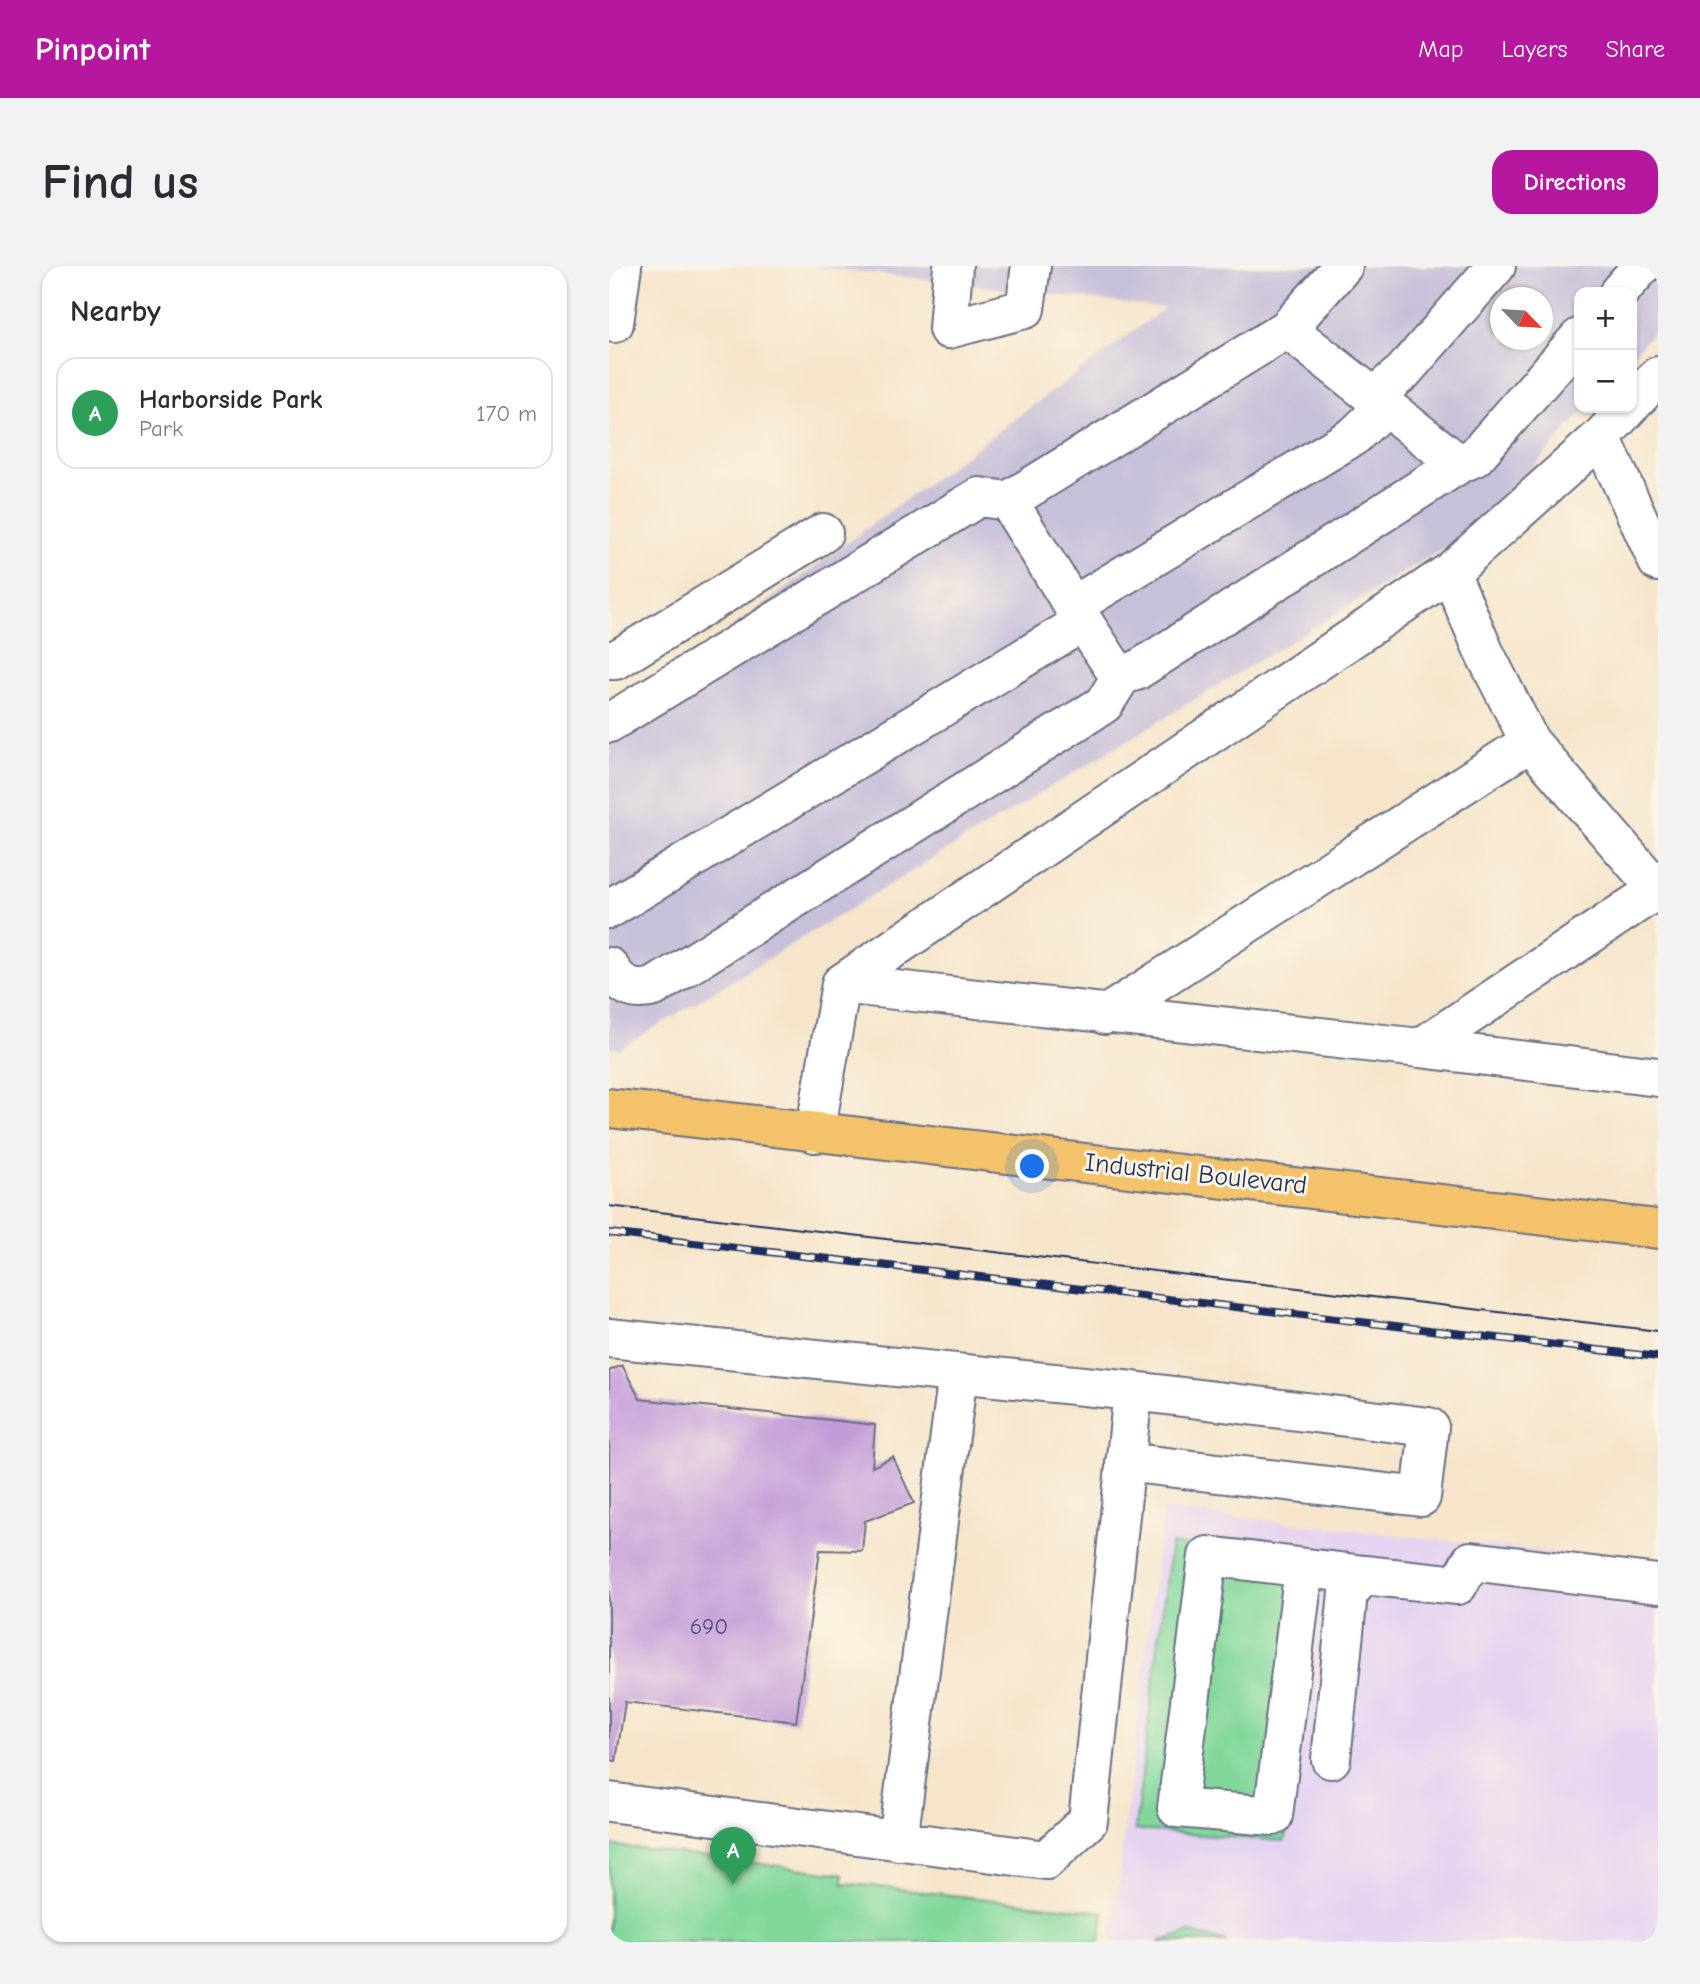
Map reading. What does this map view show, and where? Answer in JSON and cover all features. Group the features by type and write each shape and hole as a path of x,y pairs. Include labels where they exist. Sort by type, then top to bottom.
{"main road":[{"name":"Industrial Boulevard","path":"609,1108 1658,1228"}],"street":[{"path":"614,323 622,266"},
{"path":"953,266 948,329 1025,309 1031,266"},
{"path":"609,723 979,497 1008,501 1287,329 1343,266"},
{"path":"609,909 1078,614 1354,436 1403,372 1496,266"},
{"path":"1623,287 1642,266"},
{"path":"1287,329 1459,464"},
{"path":"609,967 628,989 640,991 654,987 1104,704 1122,675 1136,671 1459,464 1475,457 1574,344"},
{"path":"1637,398 1658,376"},
{"path":"815,1133 841,984 1450,572 1601,437 1623,413"},
{"path":"1601,437 1658,562"},
{"path":"1008,501 1078,614 1111,664 1122,675"},
{"path":"609,660 616,660 823,533"},
{"path":"1420,1048 1658,890 1530,742 1484,652 1450,572"},
{"path":"1105,1015 1530,742"},
{"path":"841,984 1658,1077"},
{"path":"609,1338 1133,1391 1429,1427 1422,1497 1125,1462"},
{"path":"898,1841 958,1373"},
{"path":"609,1802 1046,1860 1089,1821 1133,1391"},
{"path":"1304,1568 1273,1816 1177,1808 1208,1556 1458,1586 1471,1561 1658,1584"},
{"path":"1331,1759 1348,1593 1364,1575"}],"shaded area":[{"path":"811,266 1658,266 1658,326 1637,350 1637,287 1574,287 1574,413 1582,413 1482,525 619,1049 609,1047 609,719 1165,308"},
{"path":"1163,1509 1658,1564 1658,1942 1111,1942"}],"green space":[{"path":"1171,1544 1321,1561 1285,1841 1135,1830"},
{"path":"609,1845 843,1874 843,1883 1104,1912 1100,1942 609,1942"},
{"path":"1189,1933 1228,1942 1158,1942"}],"building":[{"path":"622,1365 640,1399 875,1425 872,1467 893,1457 914,1503 865,1521 862,1551 820,1550 796,1722 625,1702 616,1761 609,1760 609,1371"}],"tram line":[{"path":"609,1206 1658,1331"}],"railway":[{"path":"609,1233 1658,1357"}],"place":[{"name":"Harborside Park","path":"733,1885"}]}
